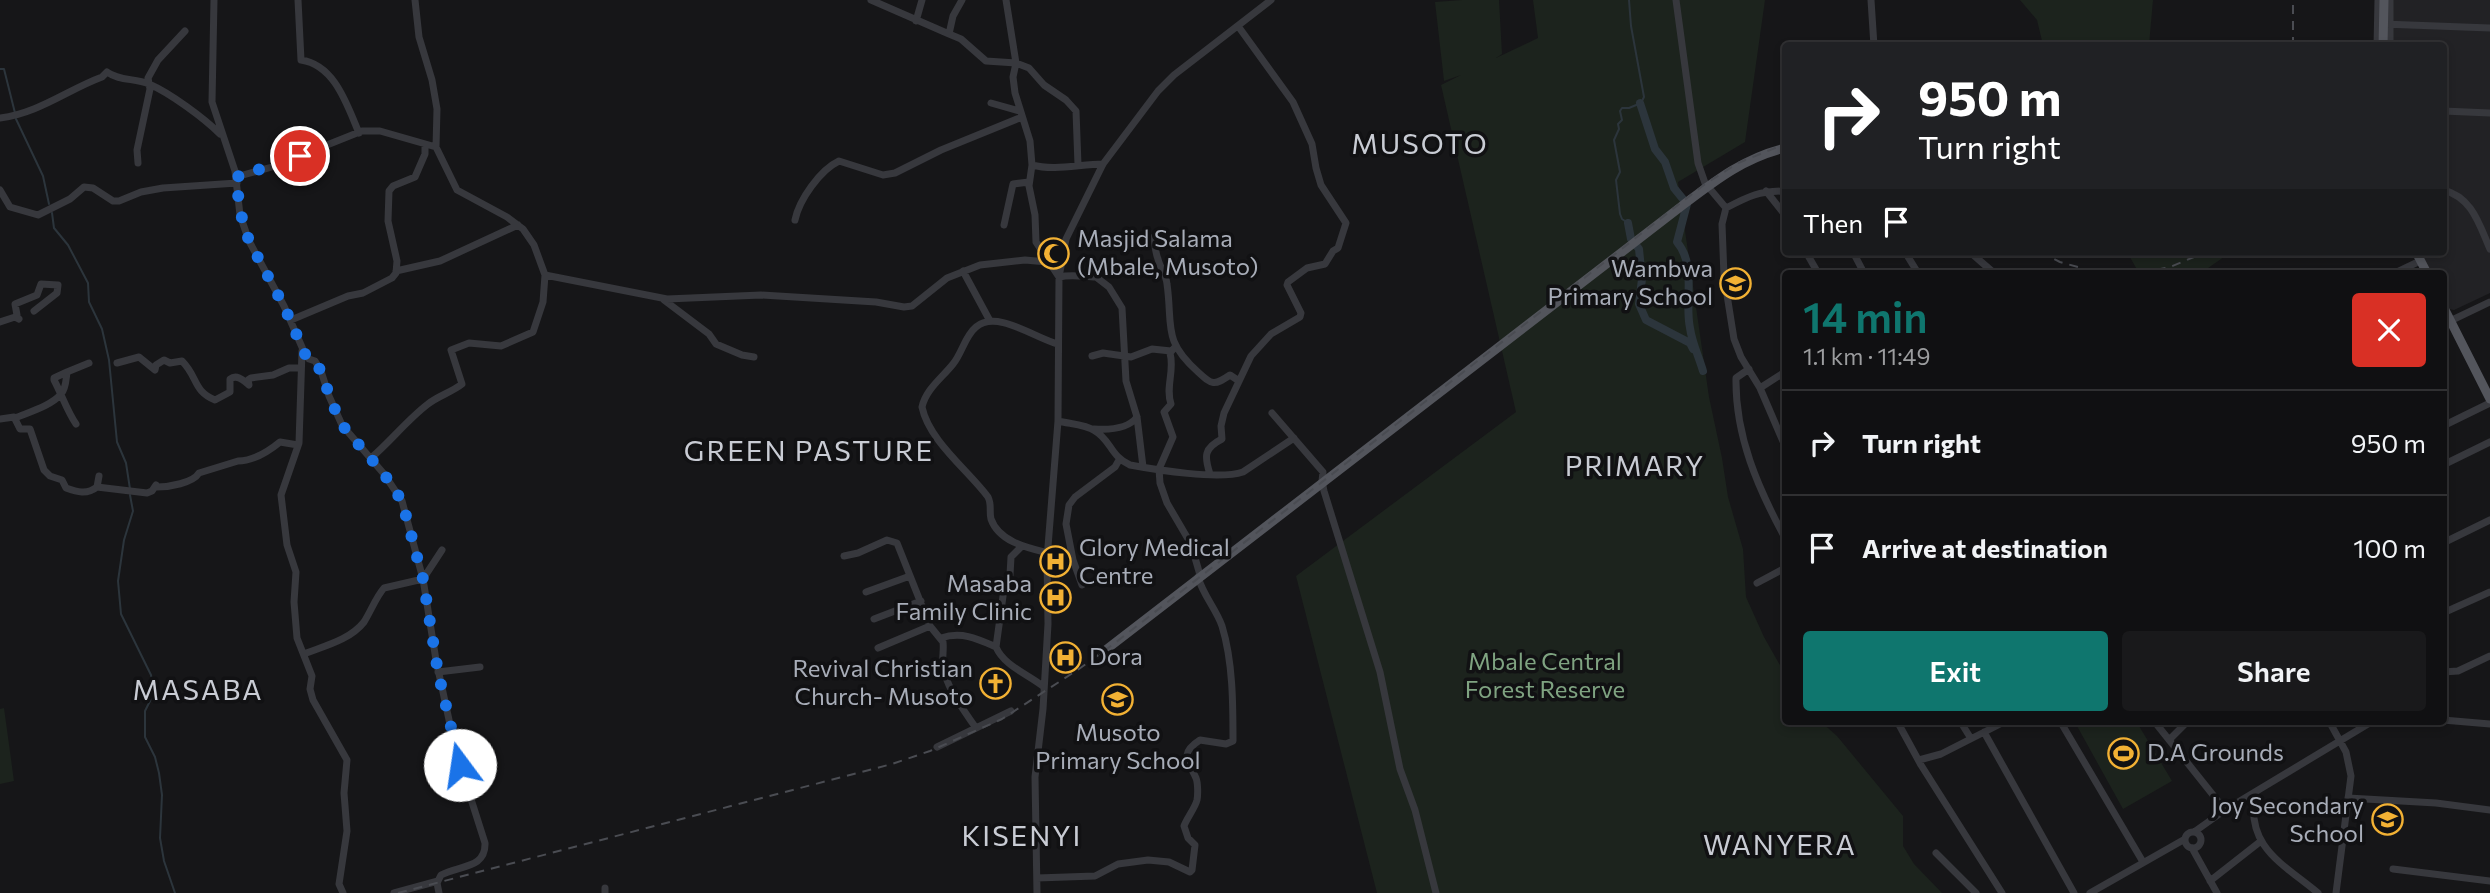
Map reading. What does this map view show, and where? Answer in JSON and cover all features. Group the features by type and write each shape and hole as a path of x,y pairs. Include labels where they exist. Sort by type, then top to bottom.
{"main road":[{"path":"2384,0 2387,24 2384,42"},
{"path":"1103,652 1691,198 1738,165 1763,153 1782,149"},
{"path":"2447,315 2486,378 2490,401"}],"street":[{"path":"214,0 207,92 237,180 240,211 249,241 291,320 302,348 321,371 342,425 395,488 402,501 423,579 438,672 456,752 484,833 485,849 481,860 444,873 438,881 394,893"},
{"path":"298,0 301,60 316,63 341,89 359,133"},
{"path":"371,458 392,441 429,403 462,384 451,350 469,343 501,346 533,332 543,302 545,275 534,246 518,225 457,190 436,147 437,108 419,37 415,0"},
{"path":"871,0 961,39 986,61 1029,68 1044,85 1066,100 1076,111 1078,165"},
{"path":"916,21 922,0"},
{"path":"949,34 953,16 962,0"},
{"path":"1006,0 1016,64 1014,85 1030,141 1030,182 1036,242 1059,277"},
{"path":"1037,893 1035,777 1044,687 1051,489 1058,421 1059,277 1066,239 1104,164 1158,91 1174,75 1271,0"},
{"path":"1676,0 1698,163 1707,187 1726,208"},
{"path":"1871,0 1874,42"},
{"path":"2377,42 2378,0"},
{"path":"2389,42 2387,24 2390,0"},
{"path":"2387,24 2490,28"},
{"path":"1210,474 1205,454 1207,449 1222,439 1224,413 1251,356 1263,340 1300,317 1301,313 1287,285 1307,268 1325,264 1338,248 1346,223 1321,184 1315,168 1312,144 1293,102 1238,26"},
{"path":"138,163 137,150 149,91 148,78 155,64 185,32"},
{"path":"0,118 15,116 59,99 107,72 116,77 148,83 203,118 223,137"},
{"path":"991,103 1021,114"},
{"path":"2447,111 2490,113"},
{"path":"795,220 802,199 834,163 839,161 883,175 895,173 1021,114"},
{"path":"0,190 9,206 35,215 71,199 85,187 93,188 113,201 119,201 141,192 163,188 237,180 359,133 380,131 436,147"},
{"path":"291,320 348,296 363,293 392,278 397,261 388,221 389,191 393,186 415,177 425,154 425,144"},
{"path":"1032,164 1060,167 1104,164"},
{"path":"1004,225 1013,184 1030,182"},
{"path":"1766,191 1782,211"},
{"path":"1782,191 1757,192 1726,208 1722,224 1725,294 1734,339 1782,439"},
{"path":"2447,191 2465,199 2490,249"},
{"path":"396,271 440,261 518,225"},
{"path":"1037,878 1095,876 1118,864 1148,860 1159,860 1190,872 1195,845 1188,838 1184,826 1197,801 1198,787 1186,763 1187,756 1192,746 1200,740 1226,744 1234,741 1231,684 1225,641 1216,613 1199,586 1191,544 1164,495 1159,469 1172,437 1164,412 1171,404 1167,393 1171,380 1173,349 1167,283 1157,258 1154,237"},
{"path":"1974,256 1990,270"},
{"path":"2399,270 2418,256"},
{"path":"545,275 660,298 761,295 876,302 904,307 912,306 940,282 963,271 1002,262 1048,262"},
{"path":"1981,270 1985,266"},
{"path":"963,271 990,321"},
{"path":"1059,277 1074,274 1093,277 1109,287 1122,308 1126,381 1138,417 1143,467"},
{"path":"0,322 17,318 15,303 37,295 41,284 58,285 57,293 34,311"},
{"path":"660,298 709,334 716,344 754,357"},
{"path":"2450,321 2490,302"},
{"path":"1048,553 1022,546 995,528 988,497 952,458 927,420 922,407 929,390 962,352 969,336 976,328 990,321 1019,328 1058,344"},
{"path":"302,348 298,445 281,495 287,545 296,572 294,601 297,638 312,676 310,689 313,700 347,760 344,793 347,831 339,874 343,893"},
{"path":"1092,356 1103,353 1131,357 1153,349 1173,349 1211,383 1221,382 1230,375 1239,381"},
{"path":"117,363 139,357 155,370 156,365 164,360 170,363 182,361 190,370 201,393 215,400 230,392 230,379 234,377 249,385 248,380 251,378 274,375 289,368 301,368"},
{"path":"76,424 54,378 89,363"},
{"path":"1749,369 1736,378 1741,426 1757,482 1782,532"},
{"path":"0,419 15,418 49,404 62,394 67,372"},
{"path":"1759,388 1782,374"},
{"path":"2447,424 2490,401"},
{"path":"1272,413 1323,472 1322,481 1380,672 1400,769 1415,810 1436,893"},
{"path":"1058,421 1094,429 1122,427 1131,424 1138,417"},
{"path":"15,418 20,429 30,429 39,461 50,476 62,480 66,488 76,492 93,491 97,487 99,476"},
{"path":"1094,429 1119,460 1143,467 1227,475 1243,472 1294,438"},
{"path":"97,487 147,493 156,485 172,486 196,478 199,473 244,461 271,450 280,442 298,445"},
{"path":"2447,464 2490,442"},
{"path":"1082,586 1073,560 1066,524 1069,505 1075,497 1115,467 1119,460"},
{"path":"2447,541 2490,520"},
{"path":"844,556 891,540 897,543 930,626 941,638 944,647 942,660 947,680 976,728"},
{"path":"1022,546 1011,557 996,647 1007,663 1044,687"},
{"path":"304,653 356,630 384,588 423,579 442,550"},
{"path":"1757,583 1782,570"},
{"path":"866,592 910,576"},
{"path":"2447,611 2490,592"},
{"path":"874,619 921,601"},
{"path":"878,648 930,626"},
{"path":"941,638 961,634 996,647"},
{"path":"2447,672 2458,671 2490,656"},
{"path":"438,672 480,667"},
{"path":"937,747 1012,711"},
{"path":"2447,720 2490,724"},
{"path":"1899,725 2002,893"},
{"path":"1962,725 1970,737"},
{"path":"1919,760 1941,754 1998,725"},
{"path":"2062,725 2143,862"},
{"path":"2158,725 2225,810"},
{"path":"2170,739 2184,725"},
{"path":"2331,725 2340,740 2350,769 2336,893"},
{"path":"2090,893 2104,890 2143,862 2185,839 2187,834 2225,810 2367,725"},
{"path":"1984,732 2074,893"},
{"path":"2256,792 2252,808 2261,841 2275,861 2318,893"},
{"path":"2348,798 2436,803 2490,810"},
{"path":"2192,848 2200,842 2199,835 2194,832"},
{"path":"2185,839 2217,893"},
{"path":"2210,881 2261,841"},
{"path":"1936,853 1976,893"},
{"path":"2392,869 2490,881"},
{"path":"438,881 439,893"}],"shaded area":[{"path":"2391,0 2490,0 2490,293 2454,310 2447,308 2447,270 2426,270 2419,256 2447,256 2447,42 2389,42"}],"green space":[{"name":"Mbale Central Forest Reserve","path":"1499,0 1502,54 1496,58 1538,38 1533,0 1765,0 1745,142 1678,182 1709,397 1728,497 1743,549 1746,597 1782,669 1782,725 1825,725 1837,736 1903,816 1903,846 1914,864 1942,893 1377,893 1296,576 1516,412 1441,85 1461,75 1444,81 1435,2"},
{"path":"2020,0 2153,0 2149,42 2042,42 2037,20"},
{"path":"2129,256 2225,256 2205,270 2137,270"},
{"path":"4,708 14,781 0,784 0,709"},
{"name":"D.A Grounds","path":"2138,725 2172,781 2123,809 2077,726"}],"waterway":[{"path":"1628,223 1620,214 1616,180 1620,172 1614,140 1619,129 1618,124 1622,120 1622,108 1641,103 1644,97 1629,0"},
{"path":"0,69 4,69 15,113"},
{"path":"1640,103 1655,149 1665,162 1674,188 1687,204 1677,242 1687,262 1690,328 1703,371"},
{"path":"16,119 43,176 49,204"},
{"path":"52,213 54,228 68,245 88,283 89,302 102,329 109,360 117,442 126,463 130,489"},
{"path":"1628,223 1631,239 1639,249 1642,279 1639,304 1646,320 1690,343 1693,349"},
{"path":"130,495 133,511 124,540 118,581 121,614 151,675 154,693 145,711 145,737 159,773 162,795 160,838 164,861 175,893"}],"railway":[{"path":"2293,0 2293,42"},
{"path":"398,893 892,764 930,751 1002,719 1115,643 1705,184 1738,163 1782,145"},
{"path":"2048,256 2088,270"},
{"path":"2156,270 2196,256"}],"place":[{"name":"Masjid Salama (Mbale, Musoto)","path":"1054,253"},
{"name":"Wambwa Primary School","path":"1736,283"},
{"name":"Glory Medical Centre","path":"1056,562"},
{"name":"Masaba Family Clinic","path":"1055,598"},
{"name":"Dora","path":"1066,657"},
{"name":"Revival Christian Church- Musoto","path":"996,683"},
{"name":"Musoto Primary School","path":"1118,699"},
{"name":"D.A Grounds","path":"2124,753"},
{"name":"Joy Secondary School","path":"2387,820"}],"district":[{"name":"MUSOTO","path":"1420,144"},
{"name":"GREEN PASTURE","path":"809,451"},
{"name":"PRIMARY","path":"1635,466"},
{"name":"MASABA","path":"198,690"},
{"name":"KISENYI","path":"1022,836"},
{"name":"WANYERA","path":"1780,845"}],"route":[{"path":"300,156 236,177 240,215 249,241 291,320 302,348 309,359 315,361 324,377 338,419 395,488 402,501 423,579 438,672 460,765"}]}
